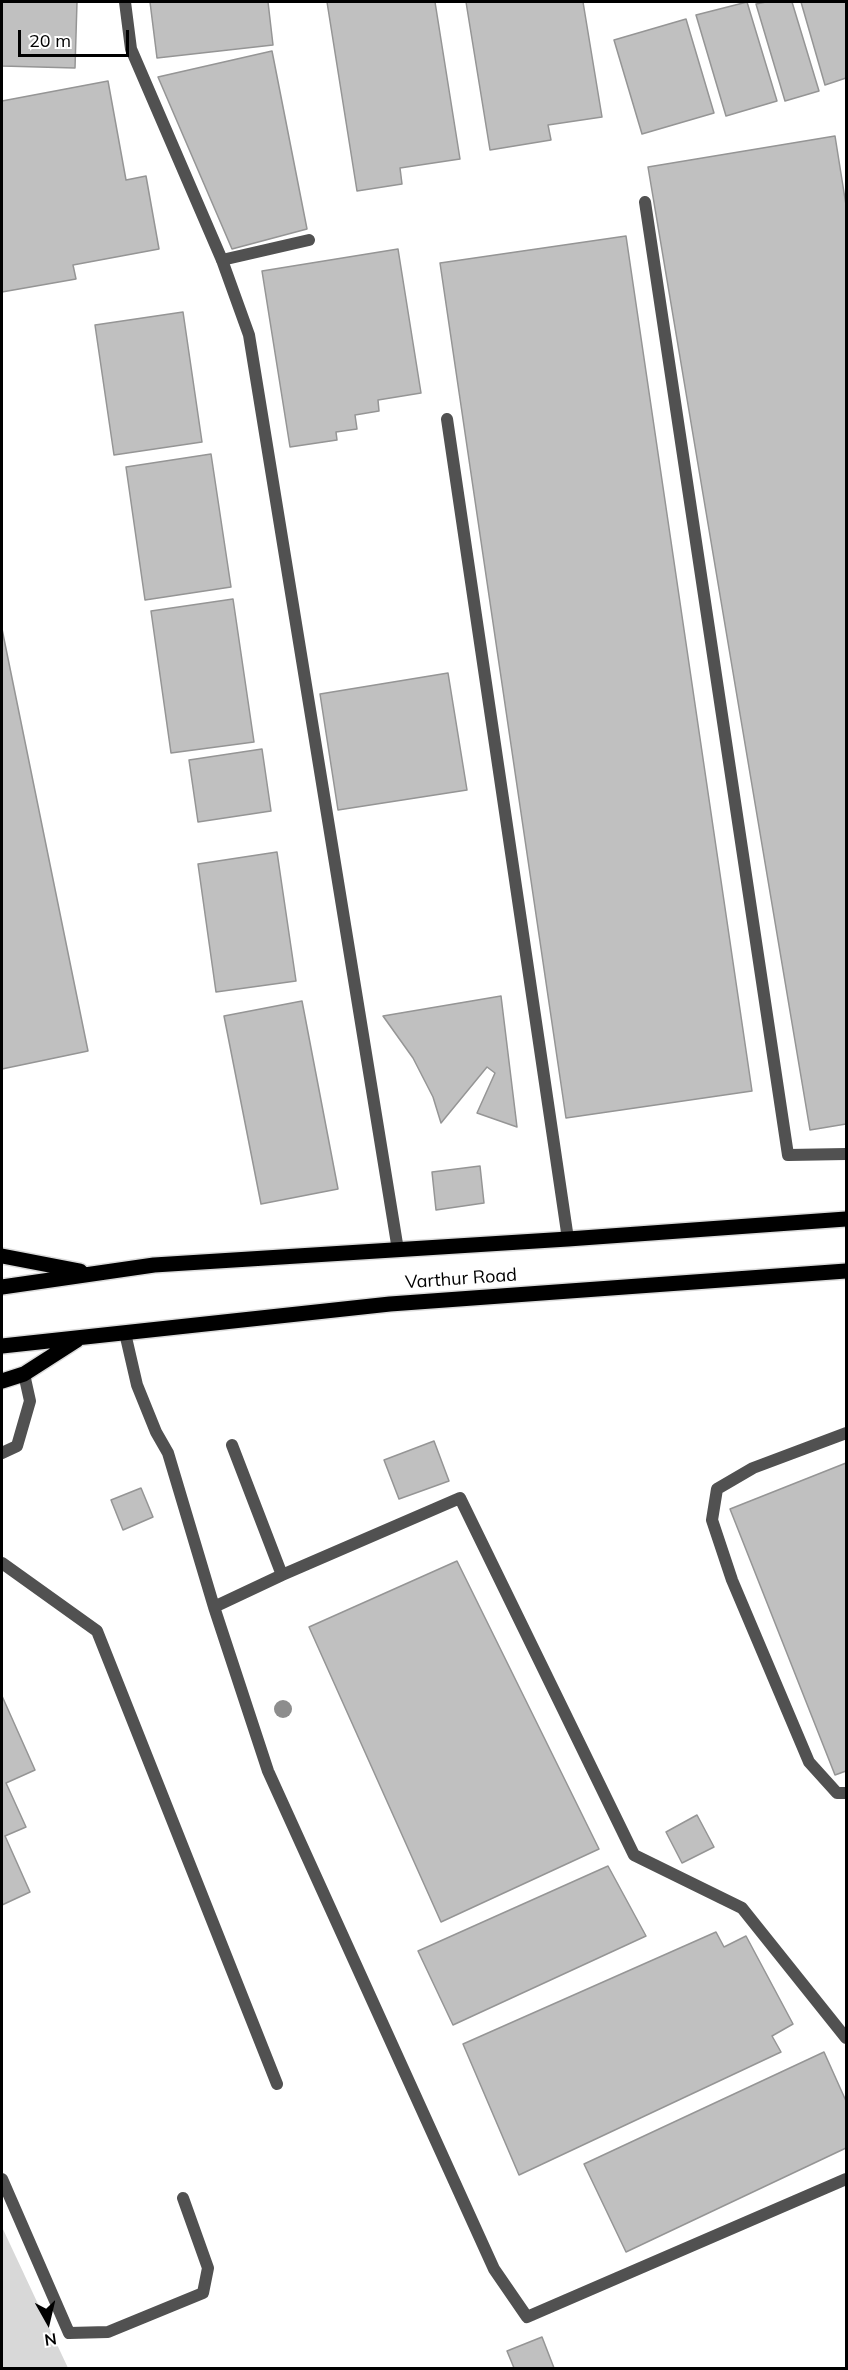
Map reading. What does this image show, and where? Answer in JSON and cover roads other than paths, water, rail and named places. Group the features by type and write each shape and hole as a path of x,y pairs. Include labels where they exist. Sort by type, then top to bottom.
{"main road":[{"name":"Varthur Road","path":"2,1287 154,1265 846,1219"},
{"path":"2,1256 92,1274"},
{"name":"Varthur Road","path":"2,1346 390,1304 846,1270"},
{"path":"2,1381 24,1374 79,1338"}],"street":[{"path":"125,2 131,50 222,260 249,335 398,1250"},
{"path":"645,202 788,1155 846,1154"},
{"path":"222,260 309,240"},
{"path":"447,419 568,1239"},
{"path":"125,1333 137,1385 168,1453 214,1607 268,1771 494,2270 527,2317 846,2179"},
{"path":"2,1454 17,1446 30,1401 24,1374"},
{"path":"846,1433 753,1468 717,1489 712,1520 732,1580 809,1762 837,1793 846,1793"},
{"path":"232,1445 282,1575"},
{"path":"214,1607 460,1498 634,1855 742,1908 846,2038"},
{"path":"2,1563 97,1631 277,2084"},
{"path":"2,2179 69,2333 108,2332 203,2293 208,2268 183,2198"}]}
